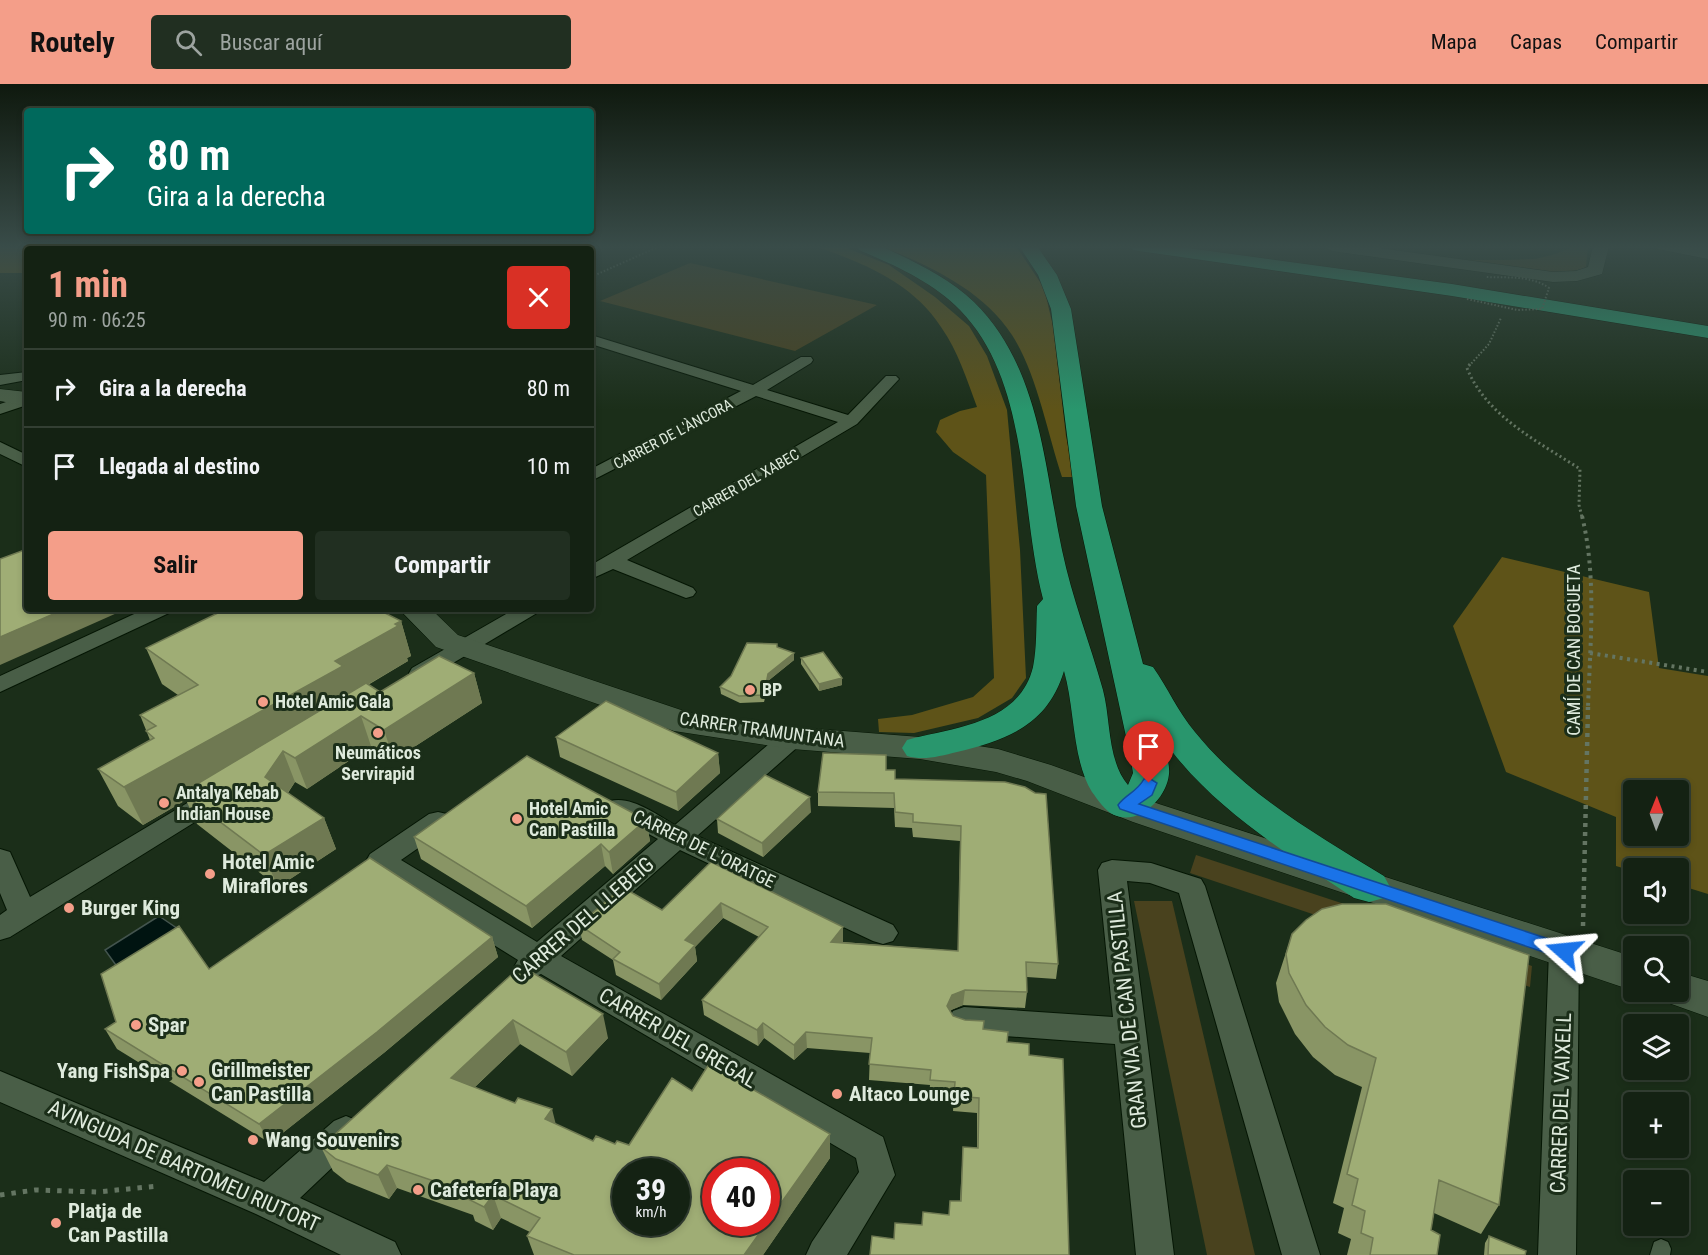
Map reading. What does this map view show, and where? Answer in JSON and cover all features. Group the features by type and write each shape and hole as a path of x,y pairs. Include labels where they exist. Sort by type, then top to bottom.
{"highway":[{"path":"961,301 968,306 991,335 1006,362 1025,420 1053,578 1090,707 1102,779 1112,795 1126,805 1146,791 1150,773 1148,755 1089,506 1061,309 1058,301"},
{"path":"1517,301 1708,332"},
{"path":"1594,301 1708,319"},
{"path":"920,748 993,730 1011,721 1029,707 1037,697 1049,668 1053,578"},
{"path":"1112,610 1153,703 1189,749 1234,794 1260,814 1369,887"}],"street":[{"path":"594,340 851,421"},
{"name":"CARRER DE L'ÀNCORA","path":"594,475 754,391 806,360"},
{"path":"0,380 24,376"},
{"name":"CARRER DEL XABEC","path":"594,571 851,421 891,379"},
{"path":"0,395 24,399"},
{"path":"0,409 24,400"},
{"path":"0,447 24,459"},
{"path":"0,468 24,461"},
{"path":"612,561 686,592"},
{"path":"0,685 156,612"},
{"name":"CARRER TRAMUNTANA","path":"417,612 447,641 686,723 792,738 920,748 998,761 1623,970"},
{"path":"405,683 525,612"},
{"name":"CARRER DEL LLEBEIG","path":"504,989 792,738"},
{"path":"0,859 12,922 234,786"},
{"name":"CARRER DE L'ORATGE","path":"594,794 678,838 883,933"},
{"name":"CARRER DEL GREGAL","path":"460,806 380,861 538,958 871,1148 877,1175 825,1255"},
{"name":"GRAN VIA DE CAN PASTILLA","path":"1155,1255 1112,870 1151,873 1191,886 1301,1255"},
{"name":"CARRER DEL VAIXELL","path":"1557,1255 1573,954"},
{"path":"1689,993 1708,999"},
{"path":"964,1020 1130,1032"},
{"name":"AVINGUDA DE BARTOMEU RIUTORT","path":"0,1086 269,1202 375,1252"},
{"path":"269,1202 365,1115"}],"path":[{"path":"1465,301 1489,306 1494,310"},
{"path":"1475,301 1537,312 1542,309 1545,301"},
{"name":"CAMÍ DE CAN BOGUETA","path":"1499,314 1502,319 1489,344 1467,368 1473,386 1507,421 1580,469 1578,505 1585,529 1591,602 1573,954"},
{"path":"1590,653 1708,672"},
{"path":"0,1195 35,1190 97,1192 152,1187 207,1175"}],"shaded area":[{"path":"600,301 858,301 877,305 795,351"},
{"path":"918,301 939,301 969,326 987,356 1007,410 1020,550 1026,678 1012,698 978,718 914,733 879,732 878,719 912,715 973,697 994,678 986,475 953,452 936,432 940,420 960,411 977,407 952,346"},
{"path":"982,301 1047,301 1053,326 1066,436 1074,477 1062,477 1041,404 1021,350 1000,319"},
{"path":"1502,557 1649,592 1659,668 1708,676 1708,894 1689,888 1689,858 1623,858 1623,868 1616,866 1616,817 1506,772 1453,626"},
{"path":"1196,855 1532,966 1530,987 1190,873"},
{"path":"1134,901 1172,901 1255,1255 1207,1255"},
{"path":"159,916 181,931 118,968 105,950"}],"building":[{"path":"24,550 24,612 58,612 0,637 0,559"},
{"path":"220,612 383,612 401,621 395,624 398,626 335,661 343,666 124,787 98,769 154,738 146,731 156,726 140,715 198,685 146,648"},
{"path":"747,643 777,644 777,647 794,653 768,674 764,695 739,696 720,687 731,676"},
{"path":"823,652 842,678 819,684 801,658"},
{"path":"439,656 474,673 384,730 361,716 295,758 283,751 265,777 324,818 264,855 182,793 366,683 380,692"},
{"path":"606,701 718,753 676,792 556,737"},
{"path":"823,753 886,755 886,770 895,770 895,779 1005,782 1025,787 1035,793 1046,794 1058,964 1026,962 1027,992 965,990 952,995 947,1006 953,1016 965,1020 984,1021 983,1029 1008,1032 1007,1042 1029,1044 1029,1055 1063,1059 1069,1255 870,1255 872,1236 894,1239 895,1223 922,1225 923,1212 949,1215 950,1201 961,1201 963,1147 978,1148 979,1098 954,1096 955,1082 930,1080 931,1070 869,1064 872,1038 806,1032 794,1045 763,1023 757,1030 702,1000 768,927 721,903 685,940 695,945 659,984 613,959 620,952 579,925 622,887 662,910 711,862 843,927 831,942 958,951 961,826 913,822 913,814 895,812 894,793 818,792"},
{"path":"527,756 646,820 609,852 601,844 526,906 414,837"},
{"path":"765,775 810,797 762,843 717,819"},
{"path":"370,858 492,937 377,1032 259,1124 105,1029 116,1022 101,974 179,926 209,969"},
{"path":"1342,904 1386,904 1529,955 1499,1205 1439,1180 1431,1230 1440,1235 1437,1255 1370,1255 1373,1238 1361,1233 1365,1211 1352,1205 1358,1179 1347,1174 1376,1058 1348,1045 1325,1027 1306,1005 1289,973 1286,954 1292,934 1322,909"},
{"path":"521,966 603,1014 566,1052 513,1020 451,1078 515,1103 518,1098 552,1109 545,1119 593,1141 596,1136 615,1144 617,1141 629,1145 672,1078 692,1091 709,1064 830,1134 780,1204 780,1158 702,1158 702,1236 758,1236 744,1255 574,1255 527,1236 540,1218 493,1195 484,1207 466,1198 469,1193 387,1165 378,1175 336,1159 321,1147"},
{"path":"1489,1236 1526,1251 1525,1255 1488,1255"}],"place":[{"name":"BP","path":"750,690"},
{"name":"Hotel Amic Gala","path":"263,702"},
{"name":"Neumáticos Servirapid","path":"378,733"},
{"name":"Antalya Kebab Indian House","path":"164,803"},
{"name":"Hotel Amic Can Pastilla","path":"517,819"},
{"name":"Hotel Amic Miraflores","path":"210,874"},
{"name":"Burger King","path":"69,908"},
{"name":"Spar","path":"136,1025"},
{"name":"Yang FishSpa","path":"182,1071"},
{"name":"Grillmeister Can Pastilla","path":"199,1082"},
{"name":"Altaco Lounge","path":"837,1094"},
{"name":"Wang Souvenirs","path":"253,1140"},
{"name":"Cafetería Playa","path":"418,1190"},
{"name":"Platja de Can Pastilla","path":"56,1223"}],"route":[{"path":"1149,783 1146,791 1126,805 1564,951"}]}
